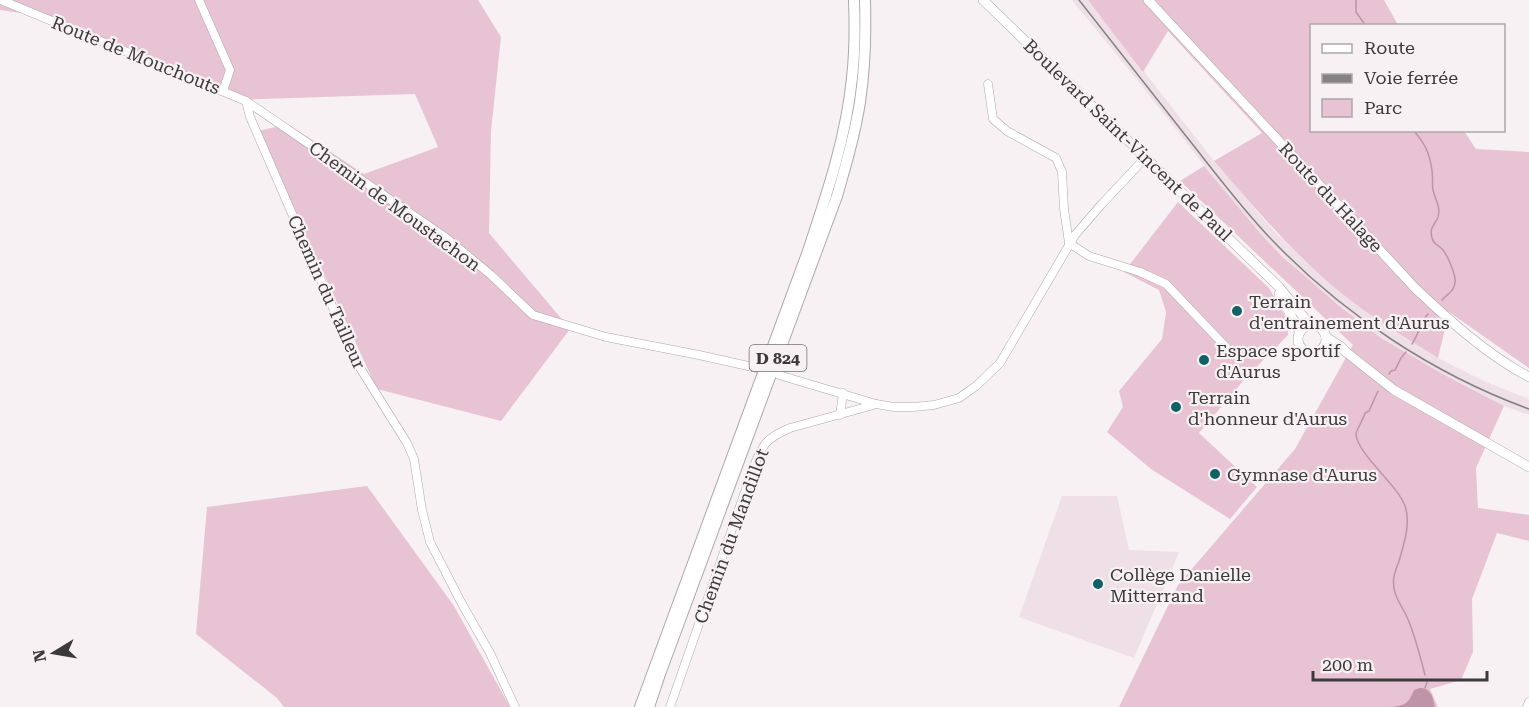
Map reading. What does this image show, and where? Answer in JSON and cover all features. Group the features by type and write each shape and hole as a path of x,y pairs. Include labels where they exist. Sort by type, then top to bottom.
{"highway":[{"name":"D 824","path":"640,707 808,251 830,184 851,89 854,0"},
{"name":"D 824","path":"649,707 837,196 860,102 865,47 865,0"}],"main road":[{"name":"Boulevard Saint-Vincent de Paul","path":"983,0 1279,287 1311,326"},
{"name":"Route du Halage","path":"1148,0 1415,288 1480,346 1529,377"},
{"name":"Boulevard Saint-Vincent de Paul","path":"1270,279 1300,332"},
{"path":"1326,337 1325,345 1314,353 1305,351 1298,341 1300,332 1307,326 1321,329 1326,337 1394,390 1529,467"},
{"path":"1322,349 1346,352"}],"street":[{"name":"Route de Mouchouts","path":"1,0 242,99"},
{"path":"199,0 230,70 223,91"},
{"path":"988,84 993,119 1007,131 1056,158 1062,172 1064,209 1070,243 1089,256 1140,272 1166,284 1226,347"},
{"name":"Chemin de Moustachon","path":"242,99 445,237 491,274 533,315 606,337 757,368"},
{"name":"Chemin du Tailleur","path":"242,99 357,363 389,412 414,459 430,542 457,596 490,653 515,707"},
{"path":"779,375 876,404 894,407 934,405 958,398 976,386 1000,363 1075,235 1146,157"},
{"path":"840,415 843,393"},
{"name":"Chemin du Mandillot","path":"670,707 760,451 767,440 790,428 876,404"},
{"path":"1527,707 1529,702"}],"shaded area":[{"path":"1072,0 1088,0 1214,161 1274,231 1345,296 1389,328 1438,358 1486,382 1529,399 1529,415 1504,406 1381,338 1309,281 1236,206"},
{"name":"Collège Danielle Mitterrand","path":"1062,496 1117,496 1129,550 1179,552 1134,658 1019,617"},
{"path":"1420,688 1429,691 1435,707 1391,707 1406,703 1414,690"}],"green space":[{"path":"0,0 478,0 501,37 491,131 489,233 570,329 501,421 377,389 258,131 288,124 364,174 438,147 415,94 234,100 21,13 0,10"},
{"path":"1088,0 1384,0 1397,24 1310,24 1310,132 1465,132 1476,149 1529,152 1529,368 1449,312 1438,358 1345,296 1293,249 1214,161 1262,133 1168,31 1143,72"},
{"path":"1204,166 1259,232 1284,258 1337,304 1381,338 1504,406 1476,468 1478,508 1529,515 1529,541 1497,533 1472,599 1473,652 1461,680 1430,689 1438,707 1119,707 1178,585 1295,449 1353,345 1180,181"},
{"name":"Espace sportif d'Aurus","path":"1178,202 1269,288 1287,320 1288,335 1243,381 1199,433 1257,487 1230,519 1151,469 1107,432 1123,407 1119,391 1162,339 1166,312 1159,290 1124,272"},
{"path":"367,486 454,606 510,707 284,707 277,698 196,634 207,507"}],"waterway":[{"path":"1356,0 1356,12 1365,24"},
{"path":"1415,132 1428,154 1433,190 1439,210 1432,229 1432,238 1446,254 1455,279 1454,288 1442,300"},
{"path":"1412,344 1428,314"},
{"path":"1389,374 1395,370 1406,352"},
{"path":"1378,391 1356,434 1363,451 1395,489 1405,506 1406,534 1394,584 1396,595 1412,631 1425,675"},
{"path":"1425,688 1427,682"}],"railway":[{"path":"1079,0 1239,203 1300,268 1359,317 1424,360 1493,395 1529,409"}],"place":[{"name":"Terrain d'entrainement d'Aurus","path":"1237,311"},
{"name":"Espace sportif d'Aurus","path":"1204,360"},
{"name":"Terrain d'honneur d'Aurus","path":"1176,407"},
{"name":"Gymnase d'Aurus","path":"1215,474"},
{"name":"Collège Danielle Mitterrand","path":"1098,584"}]}
